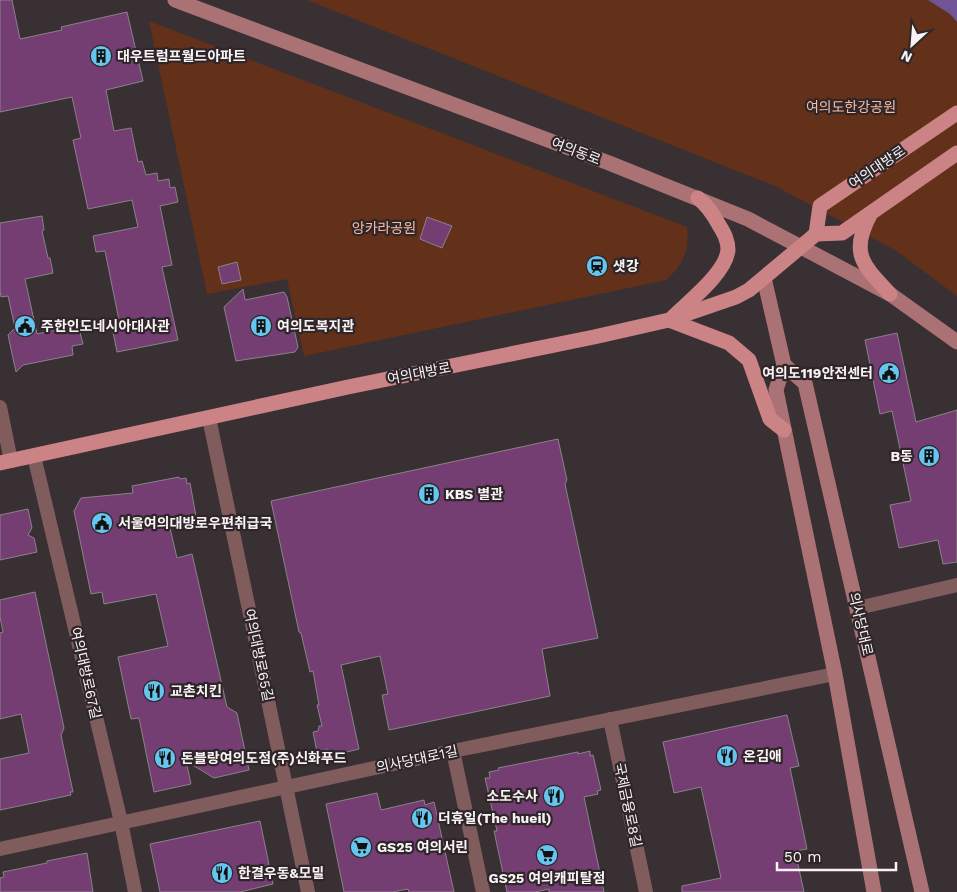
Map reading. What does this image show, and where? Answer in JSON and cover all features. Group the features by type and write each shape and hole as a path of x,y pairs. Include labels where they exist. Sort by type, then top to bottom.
{"main road":[{"name":"여의동로","path":"175,0 698,198 748,219 890,294 957,342"},
{"name":"여의대방로","path":"5,462 348,387 585,339 669,320 736,297 749,290 816,234 820,206 957,112"},
{"path":"816,234 842,234 861,225 871,213 957,153"},
{"path":"698,198 709,207 727,239 727,256 711,280 669,320 729,343 750,360 770,419 784,430"},
{"path":"861,225 861,258 868,271 890,294"},
{"path":"764,278 784,365 776,390 835,674 874,892"},
{"name":"의사당대로","path":"784,365 805,383 922,892"}],"street":[{"path":"0,407 5,462"},
{"name":"여의대방로65길","path":"209,418 308,892"},
{"name":"여의대방로67길","path":"34,456 136,892"},
{"path":"858,608 957,585"},
{"name":"의사당대로1길","path":"0,849 453,751 835,674"},
{"name":"국제금융로8길","path":"610,719 646,892"},
{"path":"453,751 482,892"}],"green space":[{"name":"여의도한강공원","path":"307,0 957,0 957,296 895,250 775,186"},
{"name":"앙카라공원","path":"149,21 687,227 686,250 681,263 666,280 304,356 287,279 207,294"}],"shaded area":[{"path":"928,0 957,0 957,22 950,14"}],"building":[{"path":"0,0 12,0 20,39 62,30 61,27 127,12 143,81 106,90 114,131 131,128 138,162 142,161 146,175 157,173 158,181 169,179 170,188 175,187 178,202 160,206 172,265 162,267 178,340 117,352 113,332 121,330 105,251 96,252 93,236 138,227 132,200 88,209 73,140 81,138 72,97 0,112"},
{"path":"42,216 44,230 42,231 53,273 25,279 37,334 78,325 83,344 72,346 73,355 23,365 16,372 8,335 15,328 8,296 1,297 0,291 0,223"},
{"path":"427,217 452,226 442,248 420,239"},
{"path":"237,262 241,280 222,284 218,267"},
{"name":"여의도복지관","path":"243,289 245,300 284,292 287,297 298,347 295,352 236,361 224,307"},
{"path":"897,333 916,422 957,410 957,562 943,564 938,540 899,548 890,505 911,501 892,411 880,414 865,340"},
{"path":"558,439 567,480 565,484 598,638 542,649 550,696 389,730 382,695 388,694 380,656 341,665 359,749 330,756 328,749 317,752 313,732 318,731 319,726 322,726 317,705 319,705 313,671 310,672 301,633 299,632 271,501"},
{"path":"179,477 180,479 186,478 187,484 190,483 197,522 170,528 177,558 192,554 227,707 237,713 249,770 214,778 186,761 191,784 154,792 139,718 131,719 118,657 168,646 156,594 104,604 102,592 91,594 74,511 81,498 133,493 132,486"},
{"path":"28,509 32,528 28,535 34,538 37,552 0,560 0,515"},
{"path":"35,592 64,728 61,735 73,792 70,792 71,795 0,810 0,759 29,753 21,714 0,719 0,633 3,632 0,617 0,600"},
{"path":"787,715 799,766 790,768 807,849 795,851 804,892 682,892 682,886 721,878 701,787 674,793 663,742"},
{"path":"590,751 590,756 593,755 601,790 597,791 598,794 584,797 604,892 549,892 549,889 535,892 507,892 494,831 497,831 485,778 490,778 489,772 499,770 498,768"},
{"path":"377,793 381,810 424,800 425,805 434,802 454,892 409,892 408,889 392,892 344,892 326,804"},
{"path":"260,821 273,884 240,892 160,892 150,844"},
{"path":"87,853 93,892 0,892 0,878 4,877 3,872"}],"place":[{"name":"대우트럼프월드아파트","path":"101,56"},
{"name":"샛강","path":"597,266"},
{"name":"주한인도네시아대사관","path":"25,326"},
{"name":"여의도복지관","path":"261,326"},
{"name":"여의도119안전센터","path":"889,373"},
{"name":"B동","path":"929,456"},
{"name":"KBS 별관","path":"429,494"},
{"name":"서울여의대방로우편취급국","path":"102,523"},
{"name":"교촌치킨","path":"154,691"},
{"name":"온김애","path":"727,756"},
{"name":"돈블랑여의도점(주)신화푸드","path":"165,758"},
{"name":"소도수사","path":"554,796"},
{"name":"더휴일(The hueil)","path":"422,818"},
{"name":"GS25 여의서린","path":"361,847"},
{"name":"GS25 여의캐피탈점","path":"547,855"},
{"name":"한결우동&모밀","path":"222,873"}]}
